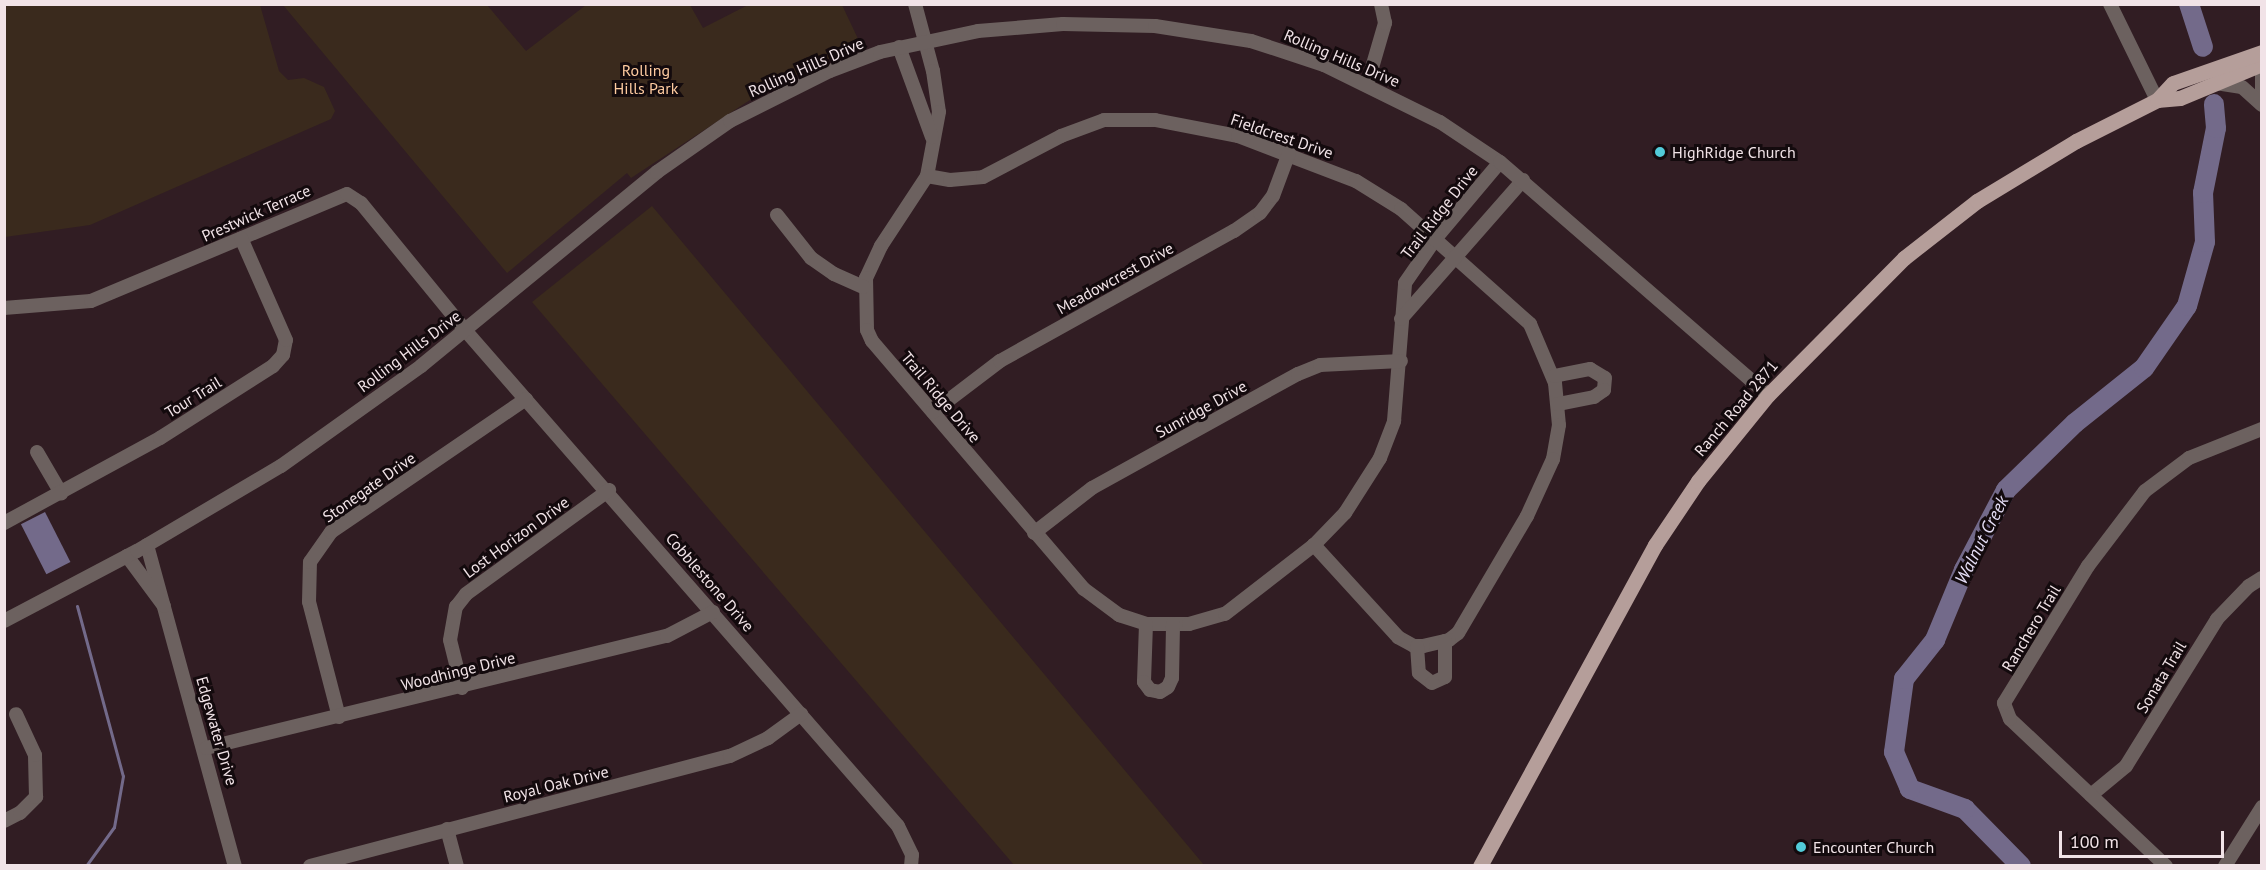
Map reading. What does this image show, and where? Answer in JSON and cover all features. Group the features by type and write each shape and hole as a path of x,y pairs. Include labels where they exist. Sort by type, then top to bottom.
{"main road":[{"name":"Ranch Road 2871","path":"1480,866 1655,544 1698,481 1768,395 1904,258 1950,221 2009,179 2157,100 2173,84 2262,52"},
{"name":"Ranch Road 2871","path":"2157,100 2180,98 2262,64"}],"street":[{"name":"Trail Ridge Drive","path":"915,4 925,40 939,112 932,137 927,176 880,246 863,287 864,316 872,341 1084,589 1119,615 1146,624 1173,624 1225,614 1314,545 1345,513 1380,458 1394,421 1401,361 1401,319 1406,283 1436,238 1500,162"},
{"path":"1367,85 1385,23 1381,4"},
{"path":"2110,4 2157,100"},
{"name":"Rolling Hills Drive","path":"4,621 128,556 281,466 465,330 657,172 730,121 830,71 899,47 925,40 1035,25 1155,26 1283,48 1367,85 1440,122 1500,162 1768,395"},
{"name":"Trail Ridge Drive","path":"899,47 932,137"},
{"path":"2261,105 2262,74"},
{"path":"2216,83 2242,87 2261,105"},
{"name":"Fieldcrest Drive","path":"927,176 950,180 983,177 1061,136 1104,120 1155,120 1238,136 1289,153 1356,181 1436,238 1530,324 1554,376 1559,425 1553,459 1542,488 1465,624 1445,640 1417,646"},
{"name":"Meadowcrest Drive","path":"933,412 1000,361 1234,231 1260,213 1273,196 1289,153"},
{"path":"1401,319 1523,180"},
{"name":"Prestwick Terrace","path":"4,308 91,301 347,194 361,203 465,330"},
{"path":"777,215 811,258 834,274 863,287"},
{"name":"Tour Trail","path":"4,523 160,438 273,366 283,355 286,340 241,238"},
{"name":"Cobblestone Drive","path":"465,330 609,490 898,826 912,855 911,866"},
{"name":"Sunridge Drive","path":"1035,533 1092,488 1298,374 1329,364 1401,361"},
{"path":"1554,376 1590,369 1605,378 1604,390 1594,397 1558,404"},
{"name":"Stonegate Drive","path":"339,717 309,602 310,562 331,532 526,399"},
{"name":"Ranchero Trail","path":"2166,866 2010,719 2004,703 2088,566 2145,491 2189,459 2262,429"},
{"path":"37,452 60,494"},
{"name":"Lost Horizon Drive","path":"462,688 450,640 456,607 466,594 609,490"},
{"name":"Edgewater Drive","path":"147,545 206,748 236,866"},
{"path":"1314,545 1384,625 1417,646 1419,673 1432,683 1445,677 1445,640"},
{"name":"Edgewater Drive","path":"128,556 164,606"},
{"name":"Sonata Trail","path":"2091,795 2126,766 2217,619 2249,586 2262,578"},
{"name":"Woodhinge Drive","path":"206,748 462,688 667,636 713,612"},
{"path":"1146,624 1144,682 1150,690 1160,692 1168,687 1172,678 1173,624"},
{"path":"4,821 20,813 36,797 35,755 16,714"},
{"name":"Royal Oak Drive","path":"310,866 730,756 768,738 801,714"},
{"path":"2225,866 2262,807"},
{"path":"447,829 457,866"}],"green space":[{"path":"4,5 260,5 279,71 288,80 304,78 324,87 335,111 331,119 90,225 5,237"},
{"name":"Rolling Hills Park","path":"283,5 487,5 526,51 586,5 690,5 703,28 748,5 842,5 860,43 756,96 631,178 627,173 507,273"},
{"path":"652,206 1204,865 1014,865 532,302"}],"shaded area":[{"path":"45,512 70,562 46,574 21,524"}],"waterway":[{"name":"Walnut Creek","path":"2189,4 2203,47"},
{"name":"Walnut Creek","path":"2021,866 1965,809 1910,789 1894,752 1904,679 1935,640 1964,570 2006,490 2075,423 2144,368 2187,306 2205,242 2203,193 2216,128 2214,104"},
{"path":"77,606 123,776 114,827 86,866"}],"place":[{"name":"HighRidge Church","path":"1660,152"},
{"name":"Encounter Church","path":"1801,847"}]}
